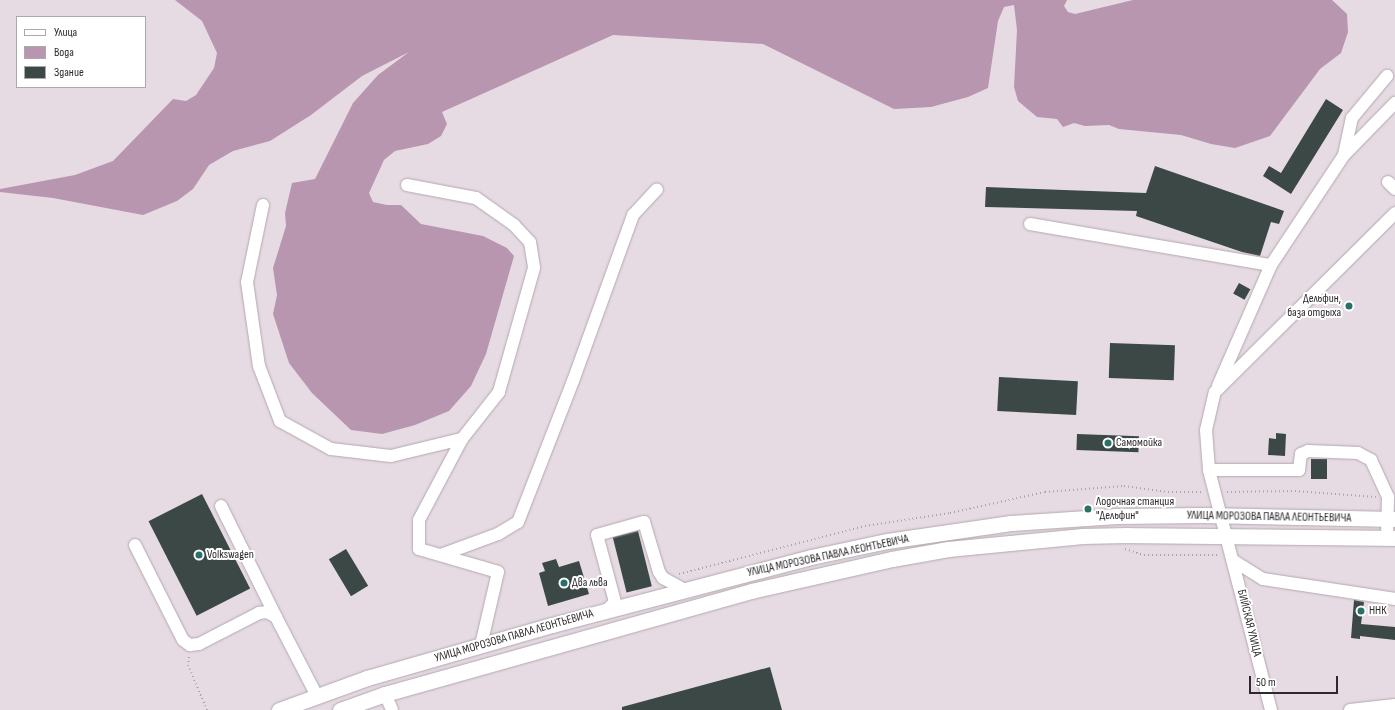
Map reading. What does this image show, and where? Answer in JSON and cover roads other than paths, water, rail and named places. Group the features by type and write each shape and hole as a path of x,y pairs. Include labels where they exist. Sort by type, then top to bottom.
{"main road":[{"name":"УЛИЦА МОРОЗОВА ПАВЛА ЛЕОНТЬЕВИЧА","path":"279,710 367,678 607,610 844,550 971,528 1117,516 1220,515 1391,519"},
{"name":"УЛИЦА МОРОЗОВА ПАВЛА ЛЕОНТЬЕВИЧА","path":"340,710 385,694 751,591 892,559 948,549 1082,536 1391,538"}],"street":[{"path":"1344,155 1352,118 1387,76"},
{"path":"1344,155 1395,103"},
{"name":"БИЙСКАЯ УЛИЦА","path":"1271,710 1234,560 1225,536 1209,470 1206,430 1215,392 1271,265 1344,155"},
{"path":"407,185 476,198 514,225 530,242 534,268 499,392 462,439 419,520 419,549 498,572 481,645"},
{"path":"441,555 498,534 518,522 573,381 633,215 657,189"},
{"path":"263,205 247,282 259,366 280,421 331,449 391,456 462,439"},
{"path":"1215,392 1395,213"},
{"path":"1030,224 1271,265"},
{"path":"1209,470 1299,470 1301,454 1308,451 1358,453 1371,460 1381,478 1388,497 1391,519 1391,538"},
{"path":"221,506 317,696"},
{"path":"607,610 615,602 597,535 644,522 662,578 685,590"},
{"path":"136,545 183,640 190,645 199,644 259,613 267,612 276,617"},
{"path":"1234,560 1263,579 1395,599"},
{"path":"385,694 392,710"},
{"path":"1350,710 1395,705"}],"water":[{"path":"175,0 1067,0 1064,6 1068,12 1075,14 1133,0 1332,0 1347,14 1348,32 1341,53 1320,69 1270,136 1235,148 1211,144 1181,135 1119,129 1109,125 1085,126 1074,123 1063,127 1057,119 1037,117 1018,101 1014,87 1017,30 1014,5 1004,7 998,21 988,88 968,97 931,107 894,109 763,44 613,35 442,112 447,124 441,136 428,144 395,151 384,160 369,193 373,202 387,205 401,205 421,224 483,236 507,248 514,256 486,354 471,386 449,411 415,425 382,434 351,430 312,393 289,363 273,314 277,295 273,268 286,226 285,213 292,183 315,179 353,103 378,75 409,52 362,76 311,115 270,141 233,151 209,165 193,189 177,201 143,215 53,198 0,192 0,189 75,175 113,161 173,99 186,101 196,95 214,68 217,53 202,21"}],"place":[{"name":"Дельфин, база отдыха","path":"1349,306"},
{"name":"Самомойка","path":"1108,443"},
{"name":"Лодочная станция \"Дельфин\"","path":"1088,509"},
{"name":"Volkswagen","path":"199,555"},
{"name":"Два льва","path":"564,583"},
{"name":"ННК","path":"1361,611"}]}
